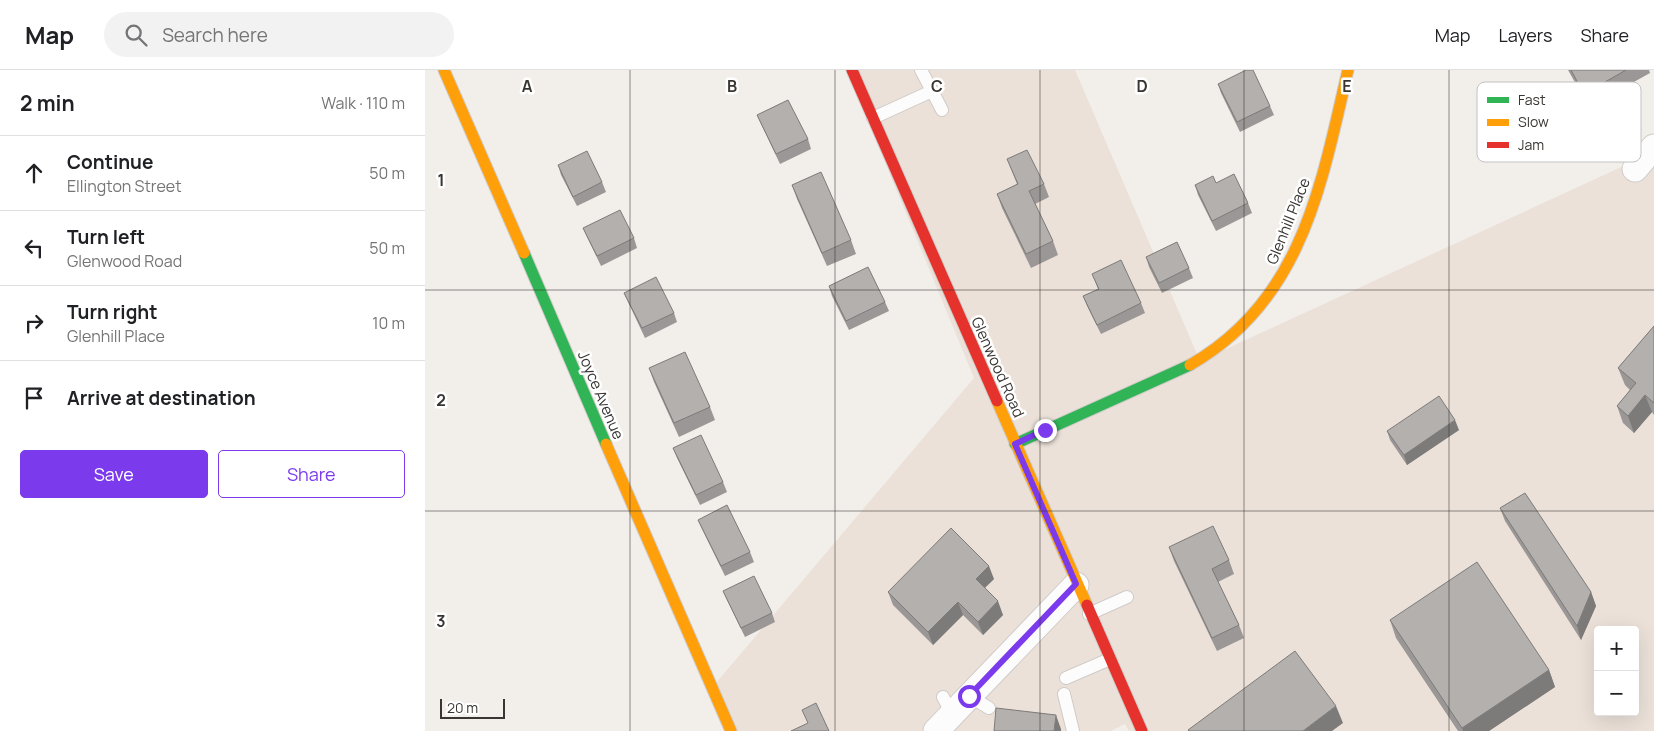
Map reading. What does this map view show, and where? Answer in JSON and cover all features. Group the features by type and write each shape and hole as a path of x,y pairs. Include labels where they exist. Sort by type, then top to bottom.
{"street":[{"name":"Joyce Avenue","path":"444,70 731,731"},
{"name":"Glenwood Road","path":"852,70 1089,614 1142,731"},
{"name":"Glenhill Place","path":"1015,444 1171,375 1214,350 1241,328 1264,303 1294,254 1318,194 1348,70"},
{"path":"1635,169 1654,147"},
{"path":"958,709 1076,584"}],"lane":[{"path":"921,70 942,110"},
{"path":"873,118 932,91"},
{"path":"1089,614 1127,597"},
{"path":"1066,678 1110,659"},
{"path":"1064,694 1073,731"}],"shaded area":[{"path":"847,70 1075,70 1200,361 1632,162 1641,162 1641,158 1654,152 1654,731 1129,731 1125,724 1111,731 728,731 710,690 974,378"}],"building":[{"path":"1246,70 1253,70 1270,106 1237,122 1218,84"},
{"path":"1571,70 1626,70 1605,82 1578,82"},
{"path":"788,100 808,139 776,154 757,115"},
{"path":"1027,150 1044,184 1029,191 1053,241 1026,254 997,194 1018,184 1007,159"},
{"path":"587,151 602,182 573,197 558,165"},
{"path":"821,172 851,240 822,253 792,185"},
{"path":"1234,174 1248,203 1212,221 1195,185 1213,176 1216,183"},
{"path":"620,210 634,238 597,256 583,228"},
{"path":"1177,242 1189,268 1159,283 1146,257"},
{"path":"1121,260 1141,303 1097,325 1083,296 1099,289 1092,274"},
{"path":"868,267 885,302 846,321 829,286"},
{"path":"656,277 674,313 642,328 624,293"},
{"path":"1654,326 1654,403 1645,395 1628,416 1617,406 1636,383 1618,368"},
{"path":"685,352 710,407 674,423 649,368"},
{"path":"1439,396 1455,420 1404,455 1387,431"},
{"path":"701,435 723,482 696,495 673,448"},
{"path":"1525,493 1591,592 1577,626 1500,508"},
{"path":"727,505 750,552 721,566 698,520"},
{"path":"1213,526 1229,560 1212,569 1239,625 1212,638 1169,547"},
{"path":"951,528 989,566 976,579 998,601 978,622 958,602 928,632 888,592"},
{"path":"1477,562 1549,670 1462,728 1390,620"},
{"path":"754,576 772,613 741,628 723,591"},
{"path":"1295,651 1336,706 1303,731 1188,730"},
{"path":"816,703 829,731 791,731 808,723 802,710"},
{"path":"996,708 1056,715 1054,731 994,731"}],"traffic: fast":[{"path":"524,253 606,444"},
{"path":"1015,444 1190,365"}],"traffic: slow":[{"path":"444,70 524,253"},
{"path":"1190,365 1228,339 1258,308 1282,274 1301,237 1316,197 1328,156 1348,70"},
{"path":"997,401 1087,605"},
{"path":"606,444 731,731"}],"traffic: jam":[{"path":"852,70 997,401"},
{"path":"1087,605 1142,731"}],"route":[{"path":"969,696 1076,584 1015,444 1045,430"}]}
